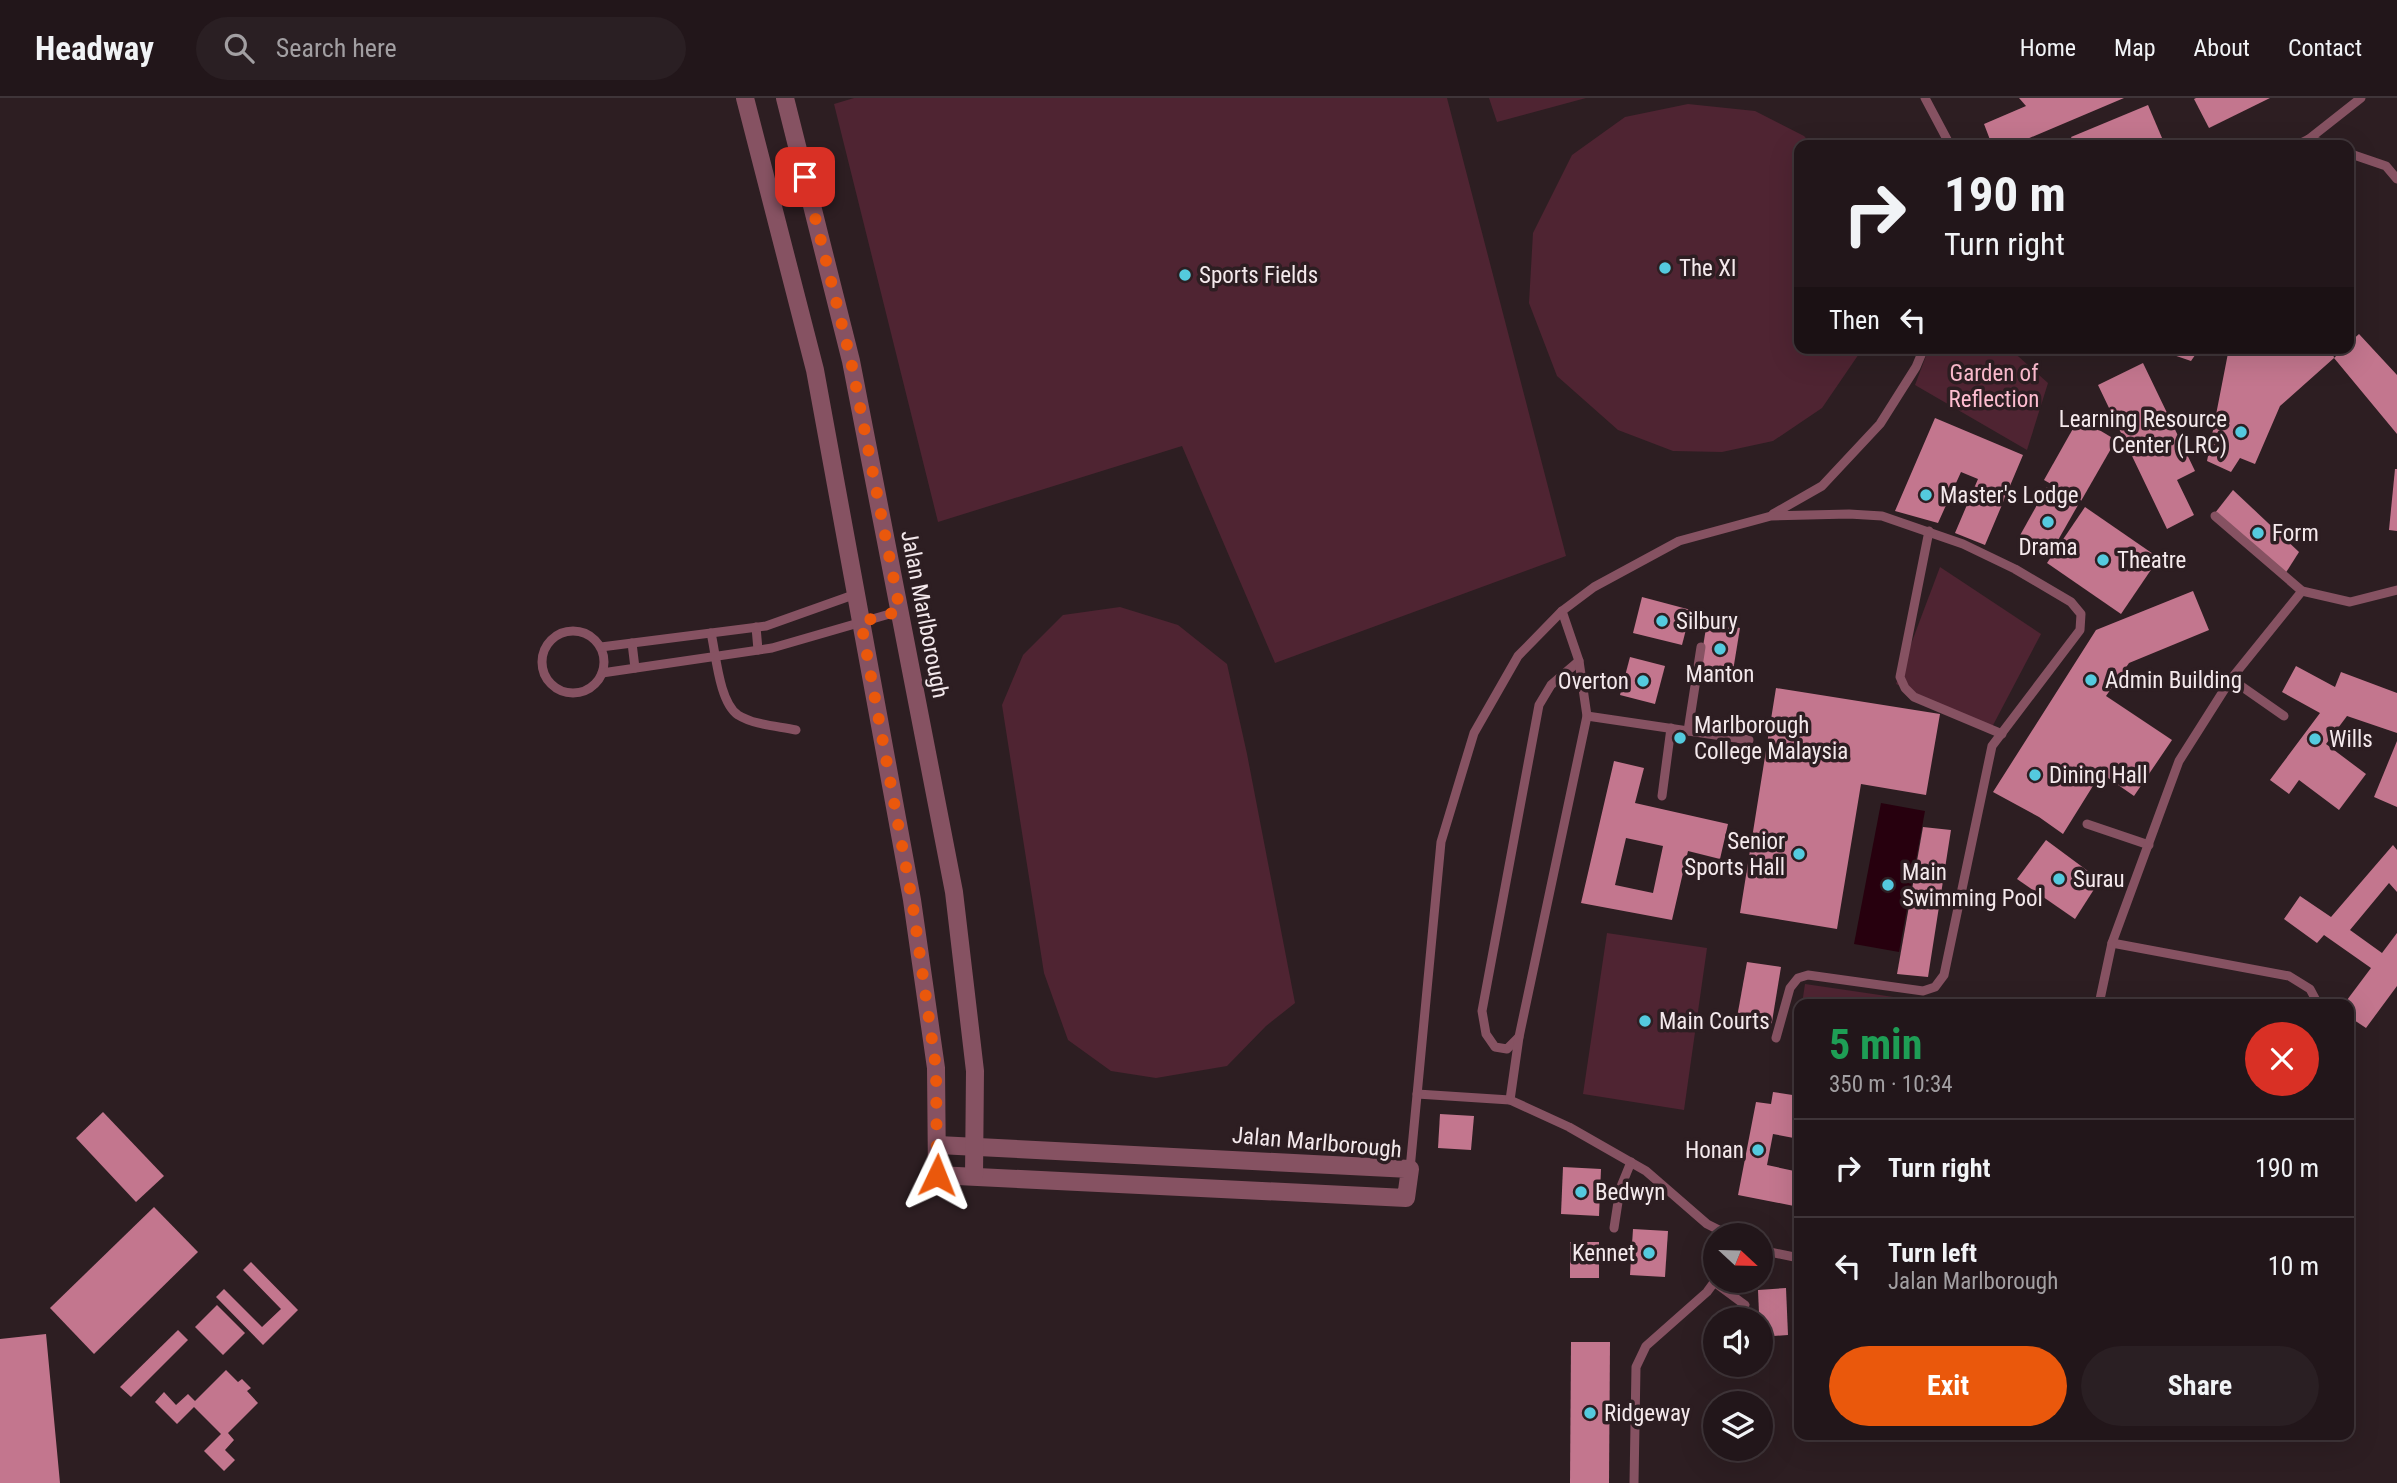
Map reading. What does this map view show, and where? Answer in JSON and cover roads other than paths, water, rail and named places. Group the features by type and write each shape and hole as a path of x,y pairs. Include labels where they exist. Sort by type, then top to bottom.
{"street":[{"name":"Jalan Marlborough","path":"745,98 815,370 912,900 936,1068 937,1175 1406,1198 1410,1169 938,1145"},
{"name":"Jalan Marlborough","path":"785,98 851,361 954,892 975,1071 974,1176"}],"lane":[{"path":"1925,98 1948,140"},
{"path":"2309,139 2361,98"},
{"path":"2354,155 2386,166 2397,179"},
{"path":"1770,516 1822,486 1881,424 1921,354"},
{"path":"1410,1169 1441,842 1465,755 1474,733 1518,656 1562,611 1594,587 1679,541 1770,516 1849,513 1882,516 1929,531 2015,569 2071,602 2081,614 2080,630 1992,746 1944,975 1935,987 1923,992 1808,975 1798,978 1790,988 1776,1038"},
{"path":"2215,516 2302,591 2350,602 2397,590"},
{"path":"1929,531 1900,677 1914,698 2001,734"},
{"path":"2100,999 2112,943 2179,761 2231,679 2302,591"},
{"path":"601,647 766,626 856,594"},
{"path":"602,673 772,648 900,611"},
{"path":"1510,1100 1519,1037 1587,716 1578,661 1562,611"},
{"path":"756,627 758,650"},
{"path":"583,632 601,647 604,655 602,673 597,683 589,690 569,693 552,685 545,677 542,657 553,638 562,633 583,632"},
{"path":"711,633 724,698 737,714 758,723 796,730"},
{"path":"632,643 635,668"},
{"path":"1688,731 1701,646"},
{"path":"1519,1037 1507,1049 1495,1046 1486,1034 1482,1011 1539,705 1551,685 1578,661"},
{"path":"2231,679 2284,716"},
{"path":"1587,716 1749,740"},
{"path":"1662,796 1671,728"},
{"path":"2087,824 2149,845"},
{"path":"2112,943 2289,976 2310,989 2315,999"},
{"path":"1417,1094 1510,1100 1569,1126 1646,1171 1706,1223"},
{"path":"1614,1228 1620,1189 1631,1162"},
{"path":"1773,1253 1794,1257"},
{"path":"1634,1483 1636,1367 1646,1346 1706,1293"},
{"path":"1729,1293 1745,1305"}],"place":[{"name":"The XI","path":"1665,268"},
{"name":"Sports Fields","path":"1185,275"},
{"name":"Learning Resource Center (LRC)","path":"2241,432"},
{"name":"Master's Lodge","path":"1926,495"},
{"name":"Drama","path":"2048,522"},
{"name":"Form","path":"2258,533"},
{"name":"Theatre","path":"2103,560"},
{"name":"Silbury","path":"1662,621"},
{"name":"Manton","path":"1720,649"},
{"name":"Admin Building","path":"2091,680"},
{"name":"Overton","path":"1643,681"},
{"name":"Marlborough College Malaysia","path":"1680,738"},
{"name":"Wills","path":"2315,739"},
{"name":"Dining Hall","path":"2035,775"},
{"name":"Senior Sports Hall","path":"1799,854"},
{"name":"Surau","path":"2059,879"},
{"name":"Main Swimming Pool","path":"1888,885"},
{"name":"Main Courts","path":"1645,1021"},
{"name":"Honan","path":"1758,1150"},
{"name":"Bedwyn","path":"1581,1192"},
{"name":"Kennet","path":"1649,1253"},
{"name":"Ridgeway","path":"1590,1413"}],"park label":[{"name":"Garden of Reflection","path":"1994,386"}]}
